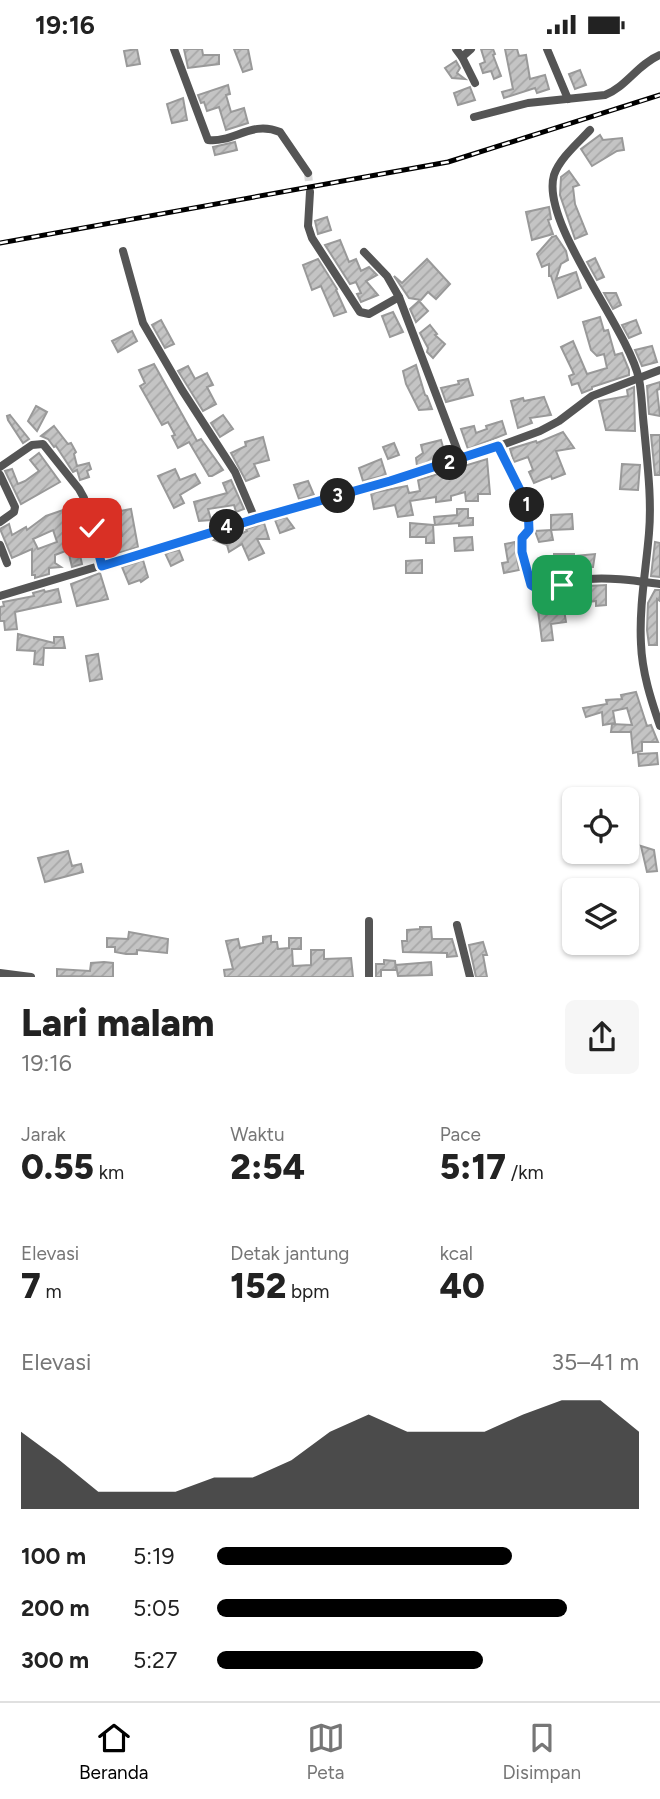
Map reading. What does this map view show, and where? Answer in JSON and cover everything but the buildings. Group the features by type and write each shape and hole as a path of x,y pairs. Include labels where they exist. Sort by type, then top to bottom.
{"street":[{"path":"174,49 208,140 220,140 260,128 274,130 280,132 308,173"},
{"path":"471,49 459,53 475,83"},
{"path":"547,49 568,99"},
{"path":"474,117 528,103 614,92 660,55"},
{"path":"590,130 560,162 553,184 554,198 577,257 639,377 649,487 649,529 640,646 645,675 660,726"},
{"path":"310,193 310,232 316,246 360,312 369,314 399,297"},
{"path":"123,250 143,323 235,472 255,519"},
{"path":"364,252 387,276 399,297 461,460"},
{"path":"0,596 461,460 548,427 592,396 660,370"},
{"path":"0,467 32,445 43,444 84,498 102,566"},
{"path":"498,446 528,506 529,530 522,538 522,552 531,585 545,589 581,580 604,578 660,584"},
{"path":"0,475 15,507 14,512 0,522"},
{"path":"0,545 7,563"},
{"path":"369,921 369,977"},
{"path":"457,925 470,977"},
{"path":"0,973 31,977"}],"tunnel":[{"path":"308,173 310,192"}],"railway":[{"path":"0,243 448,162 660,95"}],"route":[{"path":"92,528 102,566 461,460 498,446 528,506 529,530 522,538 522,552 531,585 545,589 562,585"}]}
